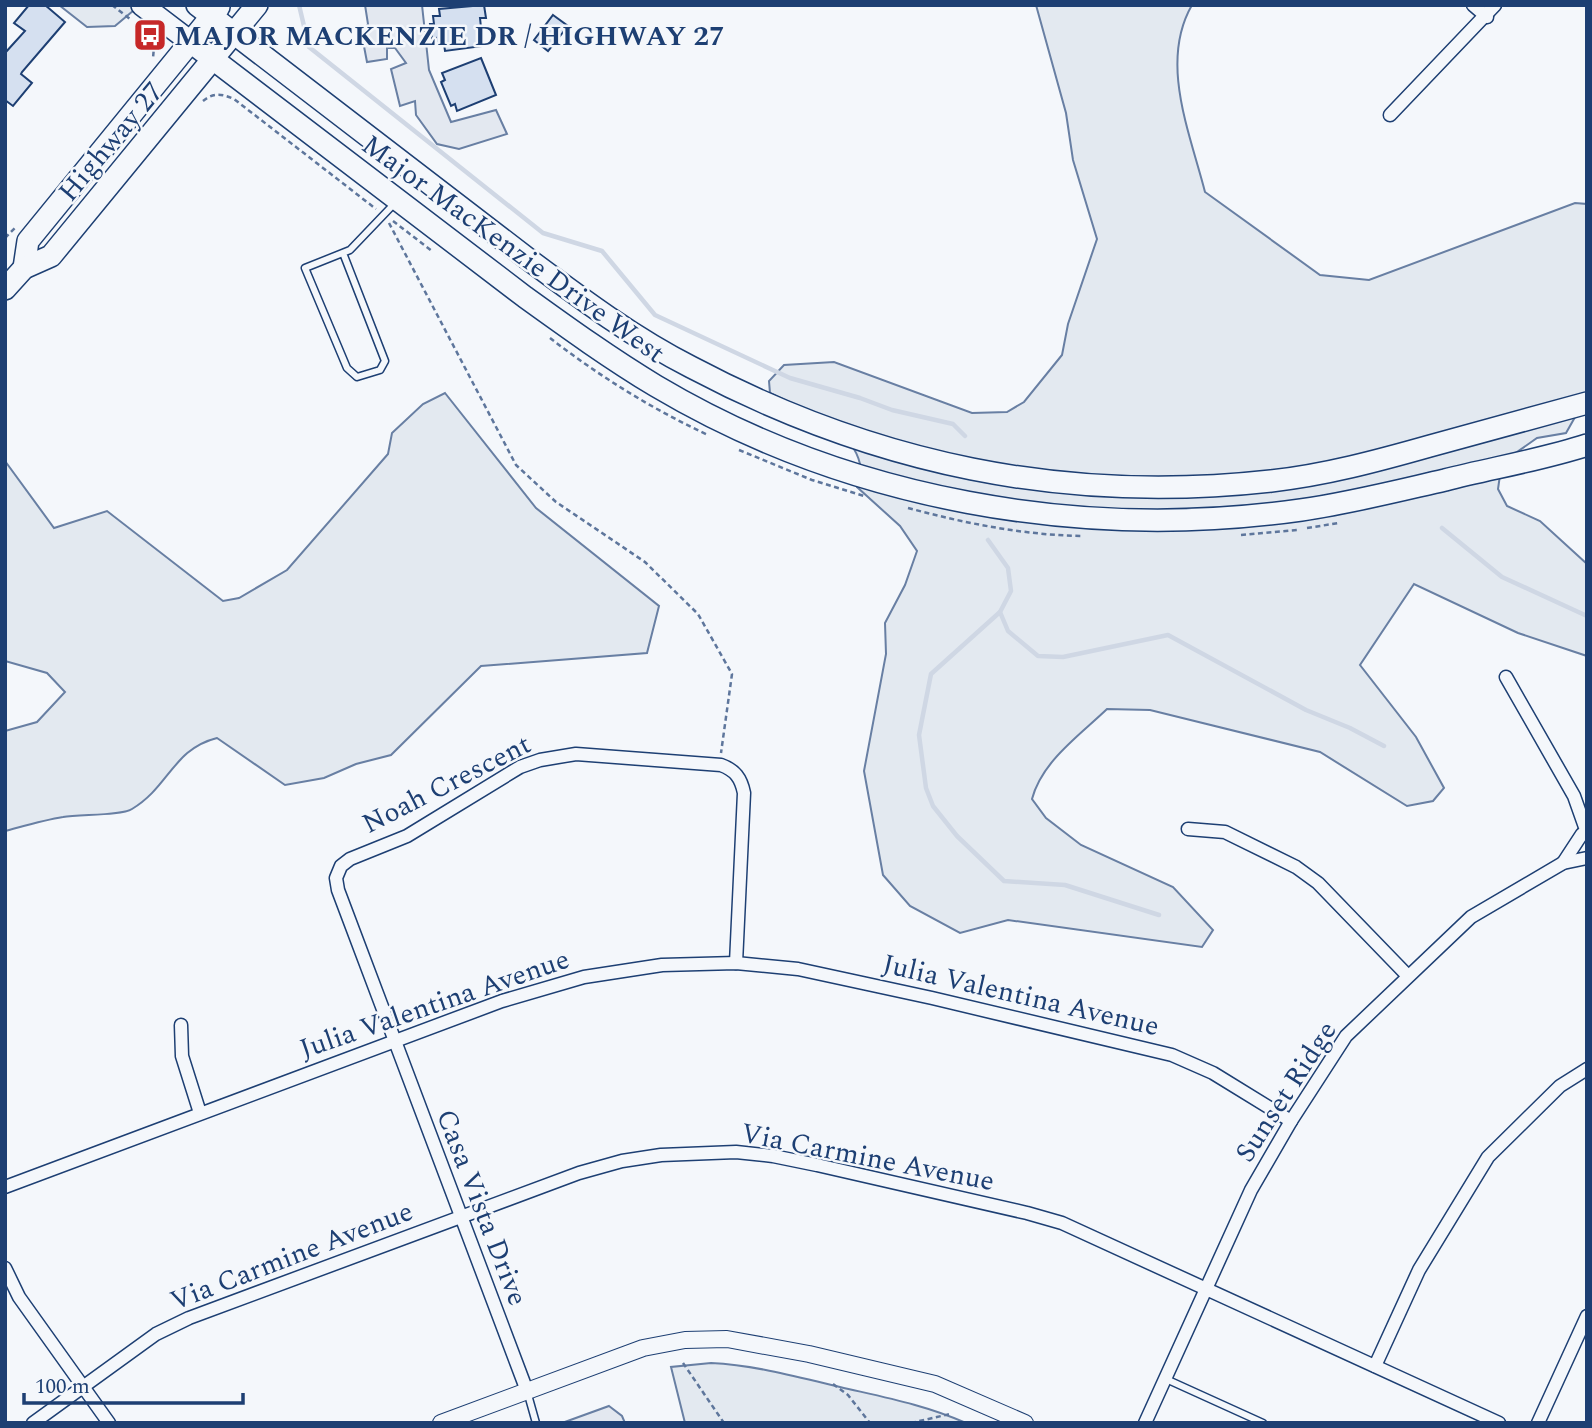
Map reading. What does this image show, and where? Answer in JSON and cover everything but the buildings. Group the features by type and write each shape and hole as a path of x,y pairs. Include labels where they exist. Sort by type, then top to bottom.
{"main road":[{"name":"Highway 27","path":"5,289 23,268 51,257 257,5"},
{"name":"Major MacKenzie Drive West","path":"210,9 234,34 532,262 636,335 688,366 744,394 810,423 889,450 989,473 1074,485 1197,487 1272,481 1348,469 1587,403"},
{"name":"Highway 27","path":"23,268 28,241 190,42 210,9"},
{"name":"Major MacKenzie Drive West","path":"137,13 190,42 391,207 657,387 766,441 818,461 910,490 977,505 1038,513 1117,519 1198,519 1301,510 1385,494 1587,445"}],"street":[{"path":"1473,5 1486,16"},
{"path":"1390,115 1496,5"},
{"path":"1506,677 1574,796 1585,829 1581,841 1587,855"},
{"name":"Noah Crescent","path":"394,1041 338,890 336,878 341,866 350,859 407,836 520,767 559,755 584,754 721,765 731,769 744,793 736,963"},
{"path":"1574,796 1587,808"},
{"path":"1188,829 1225,832 1296,867 1318,883 1408,975"},
{"name":"Sunset Ridge","path":"1563,863 1585,829"},
{"name":"Sunset Ridge","path":"1144,1423 1251,1190 1291,1121 1346,1037 1471,917 1563,863 1587,855"},
{"name":"Julia Valentina Avenue","path":"5,1187 502,1001 584,977 662,965 736,963 798,969 1172,1055 1213,1073 1291,1121"},
{"path":"181,1025 182,1056 200,1113"},
{"name":"Casa Vista Drive","path":"394,1041 527,1391"},
{"path":"1375,1366 1419,1270 1488,1157 1560,1086 1587,1069"},
{"name":"Via Carmine Avenue","path":"33,1423 156,1334 189,1318 579,1173 622,1161 661,1155 736,1152 795,1160 1062,1223 1499,1423"},
{"path":"5,1268 19,1297 110,1423"},
{"path":"1538,1423 1587,1316"},
{"path":"441,1423 643,1348 685,1340 727,1339 787,1349 935,1384 1024,1423"}],"lane":[{"path":"343,253 385,361 380,370 357,377 347,368 305,268 350,250 391,207"},
{"path":"1164,1378 1263,1423"},
{"path":"527,1391 536,1423"}],"path":[{"path":"112,5 137,13"},
{"path":"143,29 154,47"},
{"path":"203,101 210,95 222,94 234,99 391,207 440,256"},
{"path":"391,207 516,465 556,502 645,562 698,614 732,674 721,753"},
{"path":"540,331 585,365 644,402 716,439"},
{"path":"728,445 812,480 874,499"},
{"path":"898,506 947,519 1089,536"},
{"path":"1230,536 1340,523"},
{"path":"683,1363 695,1384 718,1410 724,1423"},
{"path":"832,1384 848,1395 870,1423"},
{"path":"911,1423 950,1414"}],"shaded area":[{"path":"59,5 140,5 115,26 87,27"},
{"path":"365,5 422,5 429,70 451,122 496,110 507,134 459,149 437,144 416,115 415,101 400,106 391,69 406,63 395,48 387,48 387,59 367,62 362,36 368,24"},
{"path":"1036,5 1192,5 1182,27 1178,74 1180,98 1205,192 1320,275 1369,280 1575,203 1587,204 1587,396 1566,433 1537,438 1507,459 1501,468 1498,489 1507,506 1540,521 1587,564 1587,656 1518,633 1414,584 1360,665 1416,737 1444,788 1433,801 1407,806 1320,752 1150,710 1107,709 1063,749 1037,785 1032,799 1046,818 1081,845 1173,887 1213,930 1202,947 1008,920 960,933 910,906 883,875 864,771 886,654 885,623 905,585 917,551 900,526 857,487 860,464 847,439 824,420 770,393 769,381 784,365 834,362 972,413 1007,412 1024,402 1062,355 1068,324 1097,239 1073,160 1066,113"},
{"path":"445,393 536,508 659,606 647,653 481,666 391,755 356,764 324,778 285,785 217,738 190,751 155,790 132,809 119,813 63,817 5,831 5,731 37,722 65,692 47,673 5,661 5,461 54,528 107,511 223,601 239,598 287,570 388,454 392,433 423,404"},
{"path":"711,1363 776,1372 888,1398 966,1423 685,1423 671,1367"},
{"path":"609,1406 622,1416 625,1423 562,1423"}],"waterway":[{"path":"299,5 309,47 543,233 602,251 655,315 790,378 892,410 953,424 965,436"},
{"path":"1442,528 1502,577 1587,616"},
{"path":"988,540 1008,568 1011,591 1000,612 931,674 919,735 926,788 933,806 957,836 1004,881 1065,885 1159,915"},
{"path":"1000,612 1008,631 1038,656 1063,657 1168,635 1306,710 1384,746"}],"place":[{"name":"MAJOR MACKENZIE DR / HIGHWAY 27","path":"150,35"}]}
